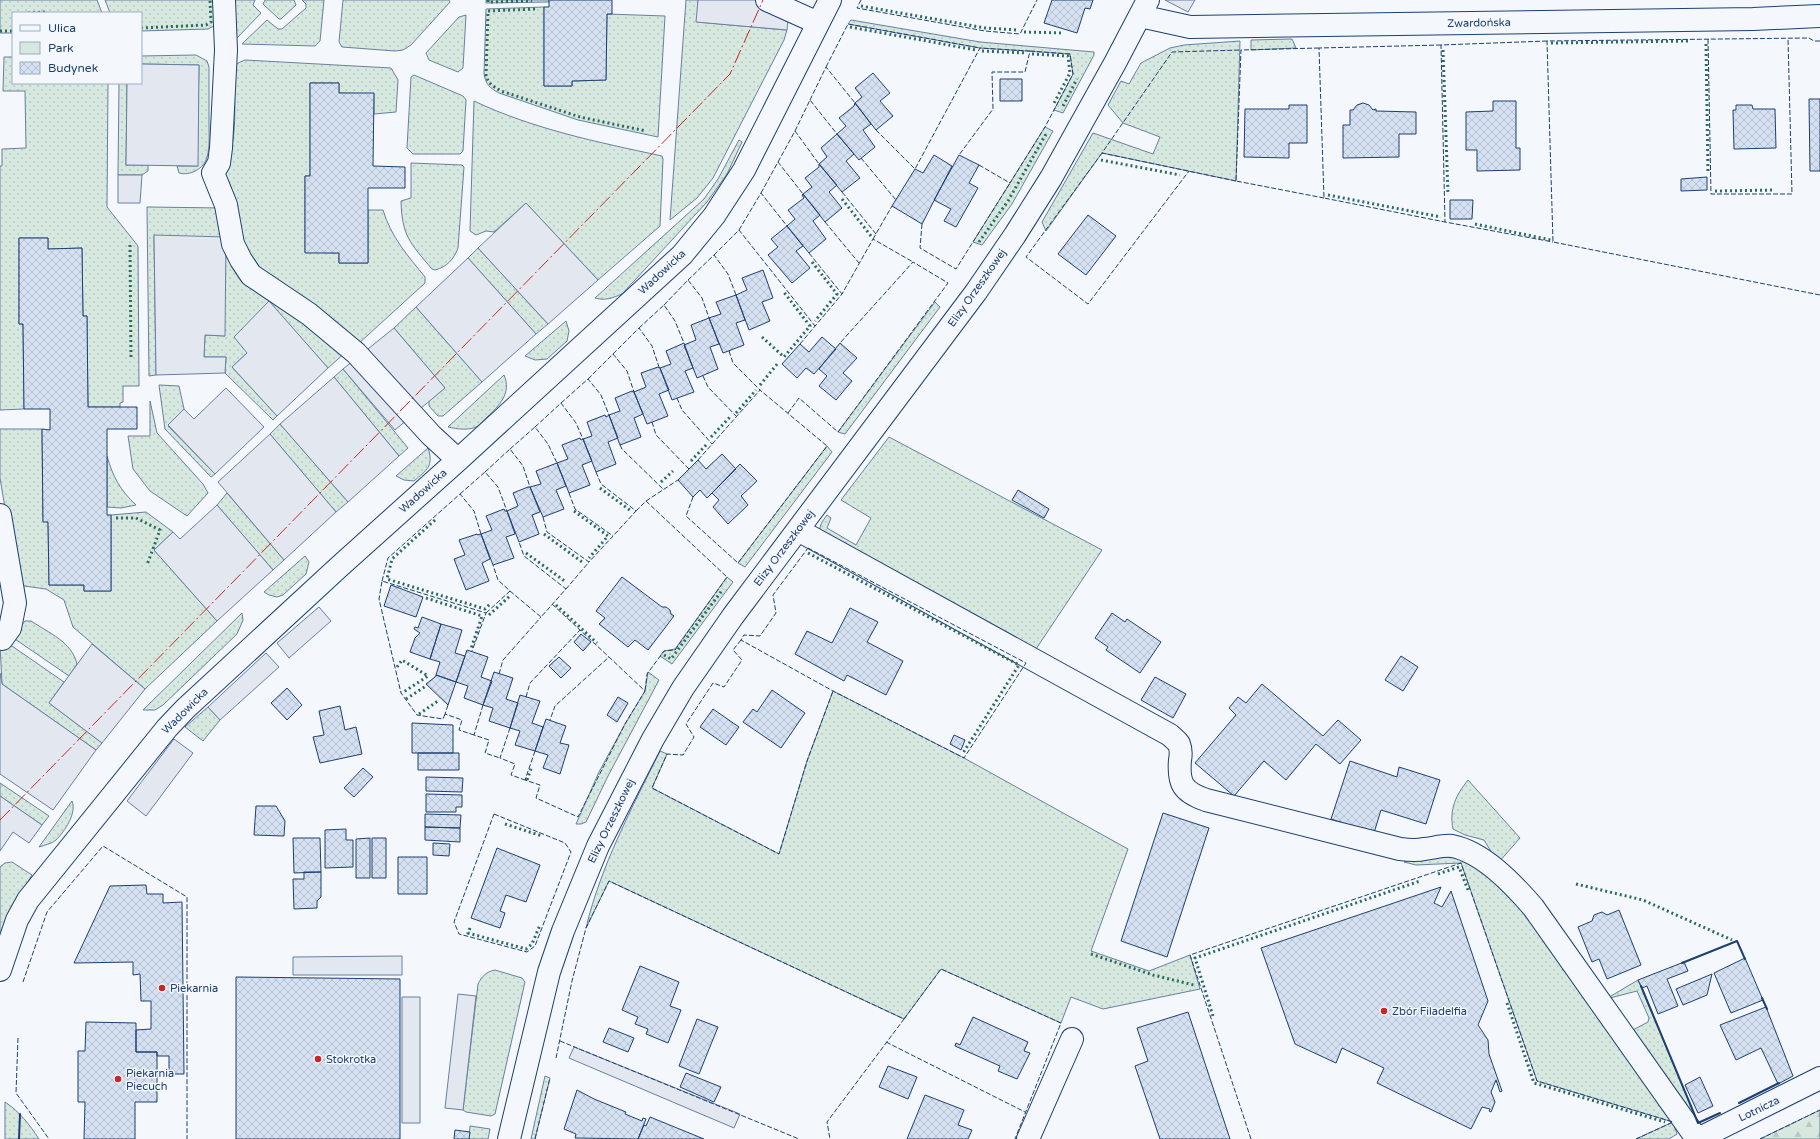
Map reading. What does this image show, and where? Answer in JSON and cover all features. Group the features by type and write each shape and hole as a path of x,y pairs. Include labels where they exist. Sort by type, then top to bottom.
{"street":[{"path":"224,0 226,50 221,148 219,163 213,173 226,205 233,244 241,260 251,275 309,314 356,353 431,435 458,460"},
{"path":"766,0 818,23"},
{"name":"Wadowicka","path":"0,970 17,920 28,900 153,744 191,704 340,566 682,255 709,221 744,170 830,0"},
{"name":"Zwardońska","path":"1144,8 1190,27 1753,19 1820,16"},
{"name":"Elizy Orzeszkowej","path":"509,1139 549,972 577,893 598,846 638,766 683,688 733,616 976,292 1015,235 1051,178 1144,8"},
{"path":"0,515 15,604 10,628 2,639"},
{"path":"798,530 1170,735 1178,743 1181,751 1179,776 1183,786 1192,795 1206,800 1400,849 1414,850 1437,846 1451,846 1465,850 1481,859 1513,885 1533,907 1697,1139"},
{"path":"1028,1139 1072,1040"},
{"name":"Lotnicza","path":"1697,1139 1820,1078"}],"green space":[{"path":"0,0 97,0 102,12 12,12 12,33 0,33"},
{"path":"105,0 215,0 216,20 214,26 208,29 142,31 142,12 110,12"},
{"path":"235,0 255,0 253,5 261,13 236,39"},
{"path":"265,0 294,0 296,5 281,19 279,19 263,4"},
{"path":"302,0 324,0 320,41 315,46 242,44 267,20 278,29 282,29 306,8 306,4"},
{"path":"343,0 449,0 450,2 411,45 403,50 395,51 342,47 339,42"},
{"path":"486,0 549,0 549,2 486,3"},
{"path":"686,0 698,0 697,22 787,30 784,40 713,178 697,198 670,220"},
{"path":"544,7 544,86 572,86 572,81 606,80 607,14 665,16 658,137 578,120 499,93 489,86 484,74 486,9"},
{"path":"466,15 463,68 458,72 429,60 426,53 459,17"},
{"path":"851,20 980,42 1094,52 1094,55 1063,113 1054,110 1073,74 1070,54 980,48 848,24"},
{"path":"1292,39 1296,48 1251,50 1251,40"},
{"path":"1240,41 1236,181 1102,153 1046,231 1042,222 1093,133 1153,154 1160,137 1123,123 1108,105 1121,81 1129,84 1141,63 1170,48 1184,45"},
{"path":"196,55 207,61 209,67 209,149 203,165 196,171 183,174 179,173 177,166 197,166 199,65 142,64 142,56"},
{"path":"4,57 12,57 12,84 108,84 107,207 138,246 139,386 123,386 123,402 120,403 120,407 88,407 87,316 83,316 82,248 48,249 48,238 19,238 19,324 23,324 24,409 0,410 0,166 2,166 2,149 26,148 25,91 3,91"},
{"path":"245,60 391,68 398,80 396,112 374,114 374,94 339,93 339,83 310,83 310,176 305,176 305,252 339,253 339,263 368,263 368,210 383,210 395,238 425,277 425,283 357,345 255,265 242,240 231,187 224,172 229,159 234,134 234,68 238,63"},
{"path":"414,75 463,96 466,100 463,151 460,154 413,154 407,148 411,77"},
{"path":"119,84 127,84 126,165 148,165 148,171 142,175 118,175"},
{"path":"474,101 496,111 542,127 590,140 662,156 660,226 598,280 526,203 494,232 486,231 476,235 470,231"},
{"path":"1045,127 1053,131 1012,204 982,245 973,242"},
{"path":"739,140 742,142 727,174 707,202 622,294 606,299 595,298 704,199 718,179"},
{"path":"411,163 462,165 464,167 458,248 450,262 435,270 432,269 413,245 405,231 403,223 401,201 411,198"},
{"path":"147,207 222,208 228,244 347,351 328,368 269,302 247,353 232,367 277,416 273,420 225,373 226,357 204,357 205,335 225,336 154,236 156,375 149,376"},
{"path":"478,248 548,324 536,334 468,258"},
{"path":"935,302 940,307 845,434 838,432"},
{"path":"416,307 482,382 443,416 438,416 429,406 429,401 445,388 394,328"},
{"path":"566,321 569,331 567,341 547,359 535,360 525,356"},
{"path":"343,369 408,448 399,456 334,377"},
{"path":"504,375 506,388 503,399 478,426 467,429 448,427"},
{"path":"159,385 179,386 184,409 168,426 215,474 211,477 165,429"},
{"path":"150,401 157,433 203,484 208,493 187,516 150,491 133,469 128,436 150,436"},
{"path":"280,424 348,502 336,512 270,434"},
{"path":"0,429 42,429 43,521 48,522 49,585 84,585 84,591 111,591 111,515 146,512 173,532 154,550 217,621 145,689 73,627 64,600 46,589 24,586 16,573 0,478"},
{"path":"889,437 1102,550 1034,652 821,534 820,526 827,515 831,518 827,528 856,545 871,518 841,500"},
{"path":"827,446 832,452 745,567 738,563"},
{"path":"428,448 430,463 423,474 414,481 404,480 396,476"},
{"path":"107,456 118,483 136,505 121,508 107,507"},
{"path":"227,493 284,560 273,570 217,505"},
{"path":"305,556 309,562 306,574 283,595 277,597 264,592"},
{"path":"727,577 733,582 672,664 660,656 664,651 675,649"},
{"path":"242,613 243,620 237,634 163,705 155,710 143,710"},
{"path":"25,621 31,621 52,634 70,650 77,664 69,676 12,637"},
{"path":"5,644 12,646 64,682 49,703 102,743 96,750 2,684 0,645"},
{"path":"648,672 659,680 608,776 586,822 576,824 599,772 645,691"},
{"path":"833,691 964,758 1128,849 1091,951 1149,971 1190,955 1200,989 1103,1009 1071,997 1061,1023 941,969 904,1019 609,881 586,928 600,882 618,837 660,751 667,754 652,788 779,854 807,761"},
{"path":"208,707 220,720 203,741 185,727"},
{"path":"1468,780 1520,838 1498,863 1484,840 1465,835 1453,829 1452,815 1454,803"},
{"path":"0,783 49,816 42,825 0,796"},
{"path":"72,801 72,816 63,832 54,841 39,847"},
{"path":"1418,856 1455,857 1502,881 1673,1122 1537,1081 1461,863 1416,865 1404,862"},
{"path":"12,862 32,875 19,896 0,941 0,867 5,863"},
{"path":"495,970 522,978 525,982 495,1114 491,1116 466,1112 463,1110 478,984 485,975"},
{"path":"1638,980 1698,1123 1627,1033 1648,1022 1649,1018 1637,991 1606,999"},
{"path":"545,1076 550,1078 535,1139 531,1139"},
{"path":"5,1102 24,1119 39,1139 5,1139"},
{"path":"1820,1110 1820,1139 1760,1139"},
{"path":"1673,1122 1677,1134 1669,1139 1636,1139"},
{"path":"470,1126 490,1129 488,1139 469,1139"}],"shaded area":[{"path":"698,0 790,0 787,30 696,22"},
{"path":"1165,0 1195,0 1188,12"},
{"path":"142,64 199,65 198,166 126,165 127,84 142,84"},
{"path":"118,175 142,175 140,203 118,203"},
{"path":"526,203 598,280 548,324 478,248"},
{"path":"154,235 226,237 225,336 205,335 204,357 226,357 225,373 156,375"},
{"path":"468,258 536,334 482,382 416,307"},
{"path":"269,301 328,368 277,416 232,367 247,353 234,337"},
{"path":"394,328 445,388 395,430 343,369"},
{"path":"334,377 399,456 348,502 280,424"},
{"path":"226,388 264,427 215,474 168,425 184,409 194,419"},
{"path":"270,434 336,512 284,560 218,482"},
{"path":"217,505 273,570 217,621 154,550 173,532 180,539"},
{"path":"319,607 331,621 289,658 277,643"},
{"path":"92,644 145,689 102,743 49,703"},
{"path":"266,653 279,667 220,720 208,707"},
{"path":"0,673 2,684 96,750 53,810 0,774"},
{"path":"174,739 193,753 146,816 127,801"},
{"path":"0,796 42,825 29,843 13,832 0,851"},
{"path":"402,956 402,975 293,975 293,957"},
{"path":"458,994 476,996 463,1110 445,1108"},
{"path":"402,997 420,997 420,1123 402,1123"},
{"path":"574,1047 740,1114 734,1128 569,1058"}],"building":[{"path":"549,0 612,0 612,14 607,14 606,80 572,81 572,86 544,86 544,7 549,7"},
{"path":"1052,0 1093,0 1090,9 1085,8 1077,33 1044,23"},
{"path":"873,73 890,93 880,101 893,116 876,130 855,103 862,97 855,88"},
{"path":"1000,79 1022,79 1022,101 1000,101"},
{"path":"310,83 339,83 339,93 374,93 373,166 405,167 405,188 368,188 368,263 339,263 339,253 305,253 305,176 310,176"},
{"path":"1809,99 1820,99 1820,171 1810,171"},
{"path":"1493,101 1516,101 1516,148 1520,148 1520,170 1477,171 1477,150 1466,150 1466,112 1493,111"},
{"path":"855,103 871,124 863,130 875,147 859,160 837,134 846,126 839,118 854,106"},
{"path":"1363,103 1369,105 1373,110 1376,109 1376,111 1416,112 1416,134 1399,134 1399,157 1343,158 1343,125 1350,125 1350,110 1353,110 1357,105"},
{"path":"1289,105 1307,105 1307,143 1289,143 1289,158 1244,157 1245,109 1289,109"},
{"path":"1736,105 1752,105 1753,109 1775,109 1776,148 1734,149 1733,110 1736,110"},
{"path":"837,134 854,154 846,161 860,178 842,192 819,164 827,157 821,148"},
{"path":"934,155 952,166 922,224 892,206 915,169 923,173"},
{"path":"959,155 979,165 969,183 978,188 956,227 944,221 951,209 934,200"},
{"path":"819,164 837,185 829,192 842,208 825,222 803,194 812,187 805,178 819,167"},
{"path":"1707,177 1707,190 1681,191 1681,179"},
{"path":"803,194 820,215 813,221 826,239 809,253 787,226 795,219 788,210 804,198 802,195"},
{"path":"1450,200 1473,200 1472,219 1450,219"},
{"path":"1088,215 1116,236 1086,275 1058,254"},
{"path":"787,226 803,246 796,251 810,268 792,283 768,255 778,247 771,239"},
{"path":"19,238 48,238 48,249 82,248 83,316 87,316 88,407 137,407 137,429 107,429 107,515 111,515 111,591 84,591 84,585 49,585 48,522 43,522 42,429 50,430 50,409 24,409 23,324 19,324"},
{"path":"763,270 773,298 762,302 770,321 749,330 736,295 747,290 742,278"},
{"path":"736,295 745,320 736,323 744,345 723,353 709,318 721,314 716,302"},
{"path":"709,318 719,344 710,347 718,369 697,378 684,345 696,340 691,325"},
{"path":"822,337 836,349 814,374 806,368 797,378 782,364 800,344 809,352"},
{"path":"684,343 693,368 685,371 694,392 672,400 660,368 671,364 666,351"},
{"path":"840,343 857,358 843,373 852,381 836,400 819,386 827,376 819,369"},
{"path":"658,367 660,368 669,390 659,394 668,416 647,424 634,392 646,387 641,373"},
{"path":"632,391 634,392 643,414 634,418 641,437 620,445 609,415 620,411 615,398"},
{"path":"605,415 606,417 609,415 618,438 608,442 616,464 596,472 583,439 592,436 587,422"},
{"path":"580,438 581,440 583,439 592,461 582,465 590,485 569,493 557,463 568,459 562,445"},
{"path":"722,454 736,469 707,498 700,490 693,497 678,480 698,460 706,469"},
{"path":"557,463 566,486 556,490 564,509 543,517 530,487 541,484 536,471"},
{"path":"740,464 757,481 741,496 748,505 728,524 713,507 719,500 712,493"},
{"path":"530,487 540,512 532,515 539,534 519,542 507,511 518,506 513,493"},
{"path":"1018,490 1049,509 1044,518 1012,500"},
{"path":"504,509 507,511 515,534 506,537 514,558 493,565 481,534 492,530 486,516"},
{"path":"481,534 490,559 482,563 489,581 466,590 454,559 465,555 459,540"},
{"path":"622,577 662,607 666,607 670,610 671,614 674,616 648,650 635,640 628,647 599,624 605,618 596,611"},
{"path":"391,585 423,597 416,617 384,606"},
{"path":"850,608 878,622 867,642 903,661 886,695 847,675 844,681 795,654 807,631 832,643"},
{"path":"1112,613 1125,622 1127,619 1161,642 1140,673 1106,650 1108,647 1095,638"},
{"path":"422,617 441,624 430,659 410,652 415,638 420,633 414,629 415,627 418,628"},
{"path":"441,624 462,630 455,653 465,656 456,682 436,675 440,662 430,659"},
{"path":"581,634 591,642 583,651 574,642"},
{"path":"467,650 488,657 481,677 492,681 483,705 464,698 468,686 456,682"},
{"path":"1401,656 1418,667 1403,691 1385,680"},
{"path":"559,657 571,668 561,678 549,666"},
{"path":"494,672 513,678 506,699 518,703 510,728 489,721 493,708 483,705"},
{"path":"436,675 456,682 448,705 426,684"},
{"path":"1155,677 1186,694 1173,718 1141,700"},
{"path":"1262,684 1323,736 1338,720 1361,740 1340,764 1316,744 1286,780 1264,761 1234,796 1195,763 1236,715 1229,708 1238,697 1246,703"},
{"path":"287,688 302,705 287,720 271,703"},
{"path":"772,690 805,713 781,748 743,722 753,709 757,712"},
{"path":"520,695 540,701 532,723 543,727 535,751 515,745 520,731 510,728"},
{"path":"618,697 628,703 617,722 607,715"},
{"path":"340,706 345,730 356,727 362,754 320,763 313,737 324,735 319,711"},
{"path":"713,709 739,727 726,745 700,727"},
{"path":"546,719 566,726 560,743 569,745 560,774 543,768 548,755 535,751"},
{"path":"412,723 453,725 453,753 412,753"},
{"path":"954,735 965,740 961,750 950,744"},
{"path":"418,753 459,753 459,770 418,770"},
{"path":"1350,761 1397,777 1399,767 1440,780 1426,824 1381,810 1374,833 1331,819"},
{"path":"363,768 373,777 354,797 344,788"},
{"path":"426,777 463,778 462,792 426,791"},
{"path":"426,794 462,795 462,807 456,807 456,812 426,812"},
{"path":"256,806 276,806 285,821 284,836 254,835"},
{"path":"1163,813 1209,828 1167,957 1121,941"},
{"path":"425,814 461,815 460,828 425,827"},
{"path":"425,827 460,828 460,842 425,840"},
{"path":"346,829 346,840 353,840 353,867 325,868 325,830"},
{"path":"293,838 320,838 321,872 294,873"},
{"path":"370,838 370,878 356,878 356,839"},
{"path":"372,838 386,838 386,878 372,878"},
{"path":"433,843 450,844 449,856 433,855"},
{"path":"497,848 540,865 526,902 506,895 500,911 505,913 500,928 471,918"},
{"path":"398,857 427,857 427,894 398,894"},
{"path":"304,872 321,872 321,897 317,901 317,908 294,909 293,879 304,879"},
{"name":"Piekarnia","path":"146,885 147,894 163,894 163,903 182,902 184,1074 169,1074 169,1056 157,1056 157,1052 136,1052 136,1030 151,1029 151,1001 141,1001 140,974 133,975 133,962 74,963 110,886"},
{"name":"Zbór Filadelfia","path":"1441,887 1434,903 1442,907 1451,891 1488,1001 1478,1025 1488,1040 1489,1054 1502,1091 1500,1092 1496,1080 1491,1092 1495,1102 1491,1112 1489,1111 1490,1109 1482,1107 1471,1129 1377,1083 1384,1068 1342,1048 1336,1063 1295,1044 1261,948"},
{"path":"1619,910 1641,965 1607,979 1599,959 1592,962 1578,927 1592,921 1594,915 1602,912 1607,915"},
{"path":"1745,958 1763,1000 1731,1013 1714,973"},
{"path":"1684,962 1688,971 1667,979 1678,1006 1658,1014 1647,986 1642,988 1638,980"},
{"path":"640,966 679,982 670,1006 681,1010 668,1043 646,1034 648,1029 635,1024 638,1017 622,1010"},
{"path":"1712,974 1707,995 1683,1005 1676,989"},
{"name":"Stokrotka","path":"236,977 400,979 400,1139 236,1139"},
{"path":"1766,1007 1793,1076 1778,1084 1761,1048 1736,1060 1720,1025"},
{"path":"1188,1012 1230,1139 1160,1139 1135,1066 1148,1061 1137,1028"},
{"path":"973,1017 1028,1042 1024,1051 1030,1053 1017,1079 998,1071 1000,1066 955,1046 956,1043 960,1045"},
{"path":"697,1019 718,1027 699,1074 679,1066"},
{"name":"Piekarnia Piecuch","path":"86,1022 136,1023 136,1052 157,1052 157,1102 135,1102 135,1139 84,1139 85,1102 78,1102 78,1051 85,1051"},
{"path":"609,1028 634,1038 628,1052 603,1042"},
{"path":"888,1066 917,1077 908,1099 879,1087"},
{"path":"686,1073 721,1087 714,1102 680,1087"},
{"path":"1700,1077 1713,1106 1698,1113 1685,1085"},
{"path":"577,1090 594,1099 626,1112 625,1114 642,1121 643,1118 646,1119 638,1139 575,1138 576,1134 564,1129"},
{"path":"925,1095 964,1110 958,1125 972,1130 968,1139 907,1139"},
{"path":"650,1117 704,1139 638,1139 644,1125 646,1126"},
{"path":"455,1130 470,1132 469,1139 454,1139"}],"hedge":[{"path":"142,28 206,25 211,22 210,0"},
{"path":"488,0 488,2 532,1"},
{"path":"861,6 985,28 1018,30"},
{"path":"535,9 488,11 486,75 490,83 501,91 580,117 646,131"},
{"path":"850,27 976,50"},
{"path":"0,31 12,31"},
{"path":"1024,32 1064,33"},
{"path":"1551,43 1688,41"},
{"path":"1706,44 1708,174"},
{"path":"1443,50 1448,194"},
{"path":"982,51 1027,53"},
{"path":"1032,54 1068,56 1070,73 1053,105"},
{"path":"1063,106 1077,79"},
{"path":"979,242 1008,201 1046,134"},
{"path":"1101,160 1180,175"},
{"path":"1715,191 1775,190"},
{"path":"1328,195 1441,217"},
{"path":"842,199 871,236"},
{"path":"1475,224 1551,240"},
{"path":"130,245 131,359"},
{"path":"812,262 837,294 815,321"},
{"path":"762,337 784,357 810,326 783,291"},
{"path":"760,385 778,363"},
{"path":"736,413 756,390"},
{"path":"711,437 730,417"},
{"path":"691,461 707,444"},
{"path":"661,482 673,471"},
{"path":"600,488 631,511"},
{"path":"574,511 608,536 589,558"},
{"path":"116,518 136,518 160,530 147,565"},
{"path":"435,520 392,559 387,579 485,609 490,604"},
{"path":"544,534 582,562"},
{"path":"526,553 566,582"},
{"path":"808,553 1019,665 963,753"},
{"path":"664,655 671,659 723,589"},
{"path":"489,615 511,595"},
{"path":"426,598 482,616 471,649"},
{"path":"556,605 597,643"},
{"path":"397,667 402,660 428,676 402,693"},
{"path":"406,699 426,686"},
{"path":"419,714 438,701"},
{"path":"527,780 532,766"},
{"path":"505,824 542,836"},
{"path":"1438,874 1459,867 1468,890"},
{"path":"1213,1016 1195,958 1420,881"},
{"path":"1576,884 1643,900 1732,940"},
{"path":"470,928 468,933 526,949 532,944 540,925"},
{"path":"1091,954 1153,975 1194,985"},
{"path":"1507,1003 1534,1083 1665,1122"}],"fence":[{"path":"861,0 857,8 985,31 1020,34 1037,0"},
{"path":"826,67 848,24 980,48"},
{"path":"1708,39 1711,194 1792,194 1788,38"},
{"path":"1820,41 1814,41 1809,38 1547,41 1553,242 1820,295"},
{"path":"1547,41 1441,45 1445,222 1553,242"},
{"path":"1441,45 1319,48 1324,198 1445,222"},
{"path":"876,130 915,169 980,48 1030,51 1025,72 992,72 993,109 959,155"},
{"path":"1319,48 1241,50 1236,181 1324,198"},
{"path":"1236,181 1102,153 1172,52 1241,50"},
{"path":"979,165 1010,183 1045,127 1073,74 1070,54 1030,51"},
{"path":"810,100 826,67 855,103"},
{"path":"795,131 810,100 837,134"},
{"path":"778,162 795,131 819,164"},
{"path":"1102,153 1026,257 1088,304 1189,171"},
{"path":"861,158 896,200"},
{"path":"761,193 778,162 803,194"},
{"path":"922,224 920,248 956,269 1010,183"},
{"path":"842,192 876,234"},
{"path":"739,230 761,193 787,226"},
{"path":"873,239 892,206"},
{"path":"825,222 859,263"},
{"path":"714,255 739,230 815,326"},
{"path":"800,344 842,294 873,239 913,262"},
{"path":"809,253 842,294"},
{"path":"688,280 714,255 728,274 736,295"},
{"path":"788,413 799,398 838,432 948,283 913,262 840,343"},
{"path":"664,305 688,280 702,298 709,318"},
{"path":"639,328 664,305 675,321 684,343"},
{"path":"613,354 639,328 652,346 660,370"},
{"path":"729,351 733,363 760,390"},
{"path":"588,379 613,354 627,371 634,392"},
{"path":"703,376 708,387 736,416"},
{"path":"561,403 588,379 601,395 609,415"},
{"path":"693,497 686,516 738,563 827,446 760,390 698,460"},
{"path":"677,398 682,410 712,444"},
{"path":"535,427 561,403 576,423 583,439"},
{"path":"652,422 656,435 689,469"},
{"path":"510,449 535,427 548,444 557,463"},
{"path":"620,445 622,449 663,489"},
{"path":"485,472 510,449 523,466 530,487"},
{"path":"460,494 485,472 498,487 507,511"},
{"path":"596,472 601,484 636,511 613,536"},
{"path":"646,501 678,480"},
{"path":"569,493 575,509 613,536 589,562"},
{"path":"382,581 388,558 460,494 474,511 481,534"},
{"path":"636,511 646,501 727,577 675,650 664,651 647,674 645,691"},
{"path":"543,517 547,532 589,562 566,589"},
{"path":"510,591 541,617 566,589 524,556 519,542"},
{"path":"808,548 1026,663 964,758 833,691 741,640 744,635 760,636 776,613 773,595 808,548"},
{"path":"486,613 510,591 498,580 493,565"},
{"path":"445,714 443,719 417,715 401,693 379,599 382,581 486,613 472,651"},
{"path":"552,604 580,630"},
{"path":"499,674 503,660 541,617"},
{"path":"526,697 530,683 580,630 609,657"},
{"path":"741,640 733,650 742,660 724,687 713,683 686,724 694,737 683,755 667,754 652,788 779,854 807,761 833,691"},
{"path":"535,751 525,780 540,785 536,798 578,817 625,724 645,691 609,657 555,706 550,720"},
{"path":"448,705 445,714 462,720 459,730 474,735"},
{"path":"483,705 474,735 489,740 485,753 500,758"},
{"path":"510,728 500,758 515,764 511,775 525,780"},
{"path":"494,814 565,843 571,852 535,946 527,952 459,934 454,922 494,814"},
{"path":"23,982 47,912 103,846 187,897 187,1139"},
{"path":"1251,1139 1190,955 1461,863 1537,1081 1673,1122 1636,1139"},
{"path":"556,1058 572,981 586,928 609,881 904,1019 827,1122 830,1139"},
{"path":"904,1019 941,969 1061,1023 1015,1139"},
{"path":"18,1038 16,1093 49,1139"},
{"path":"560,1041 799,1139"},
{"path":"886,1042 1025,1112"},
{"path":"535,1139 550,1078"},
{"path":"1760,1139 1820,1110"}],"wall":[{"path":"1682,963 1737,941 1745,959"},
{"path":"1641,986 1698,1123 1720,1113"},
{"path":"1762,998 1767,1009"},
{"path":"1739,1103 1779,1083"},
{"path":"19,1139 20,1114"}],"power":[{"path":"0,820 730,74 763,0"}],"place":[{"name":"Piekarnia","path":"162,988"},
{"name":"Zbór Filadelfia","path":"1384,1011"},
{"name":"Stokrotka","path":"318,1059"},
{"name":"Piekarnia Piecuch","path":"118,1079"}]}
